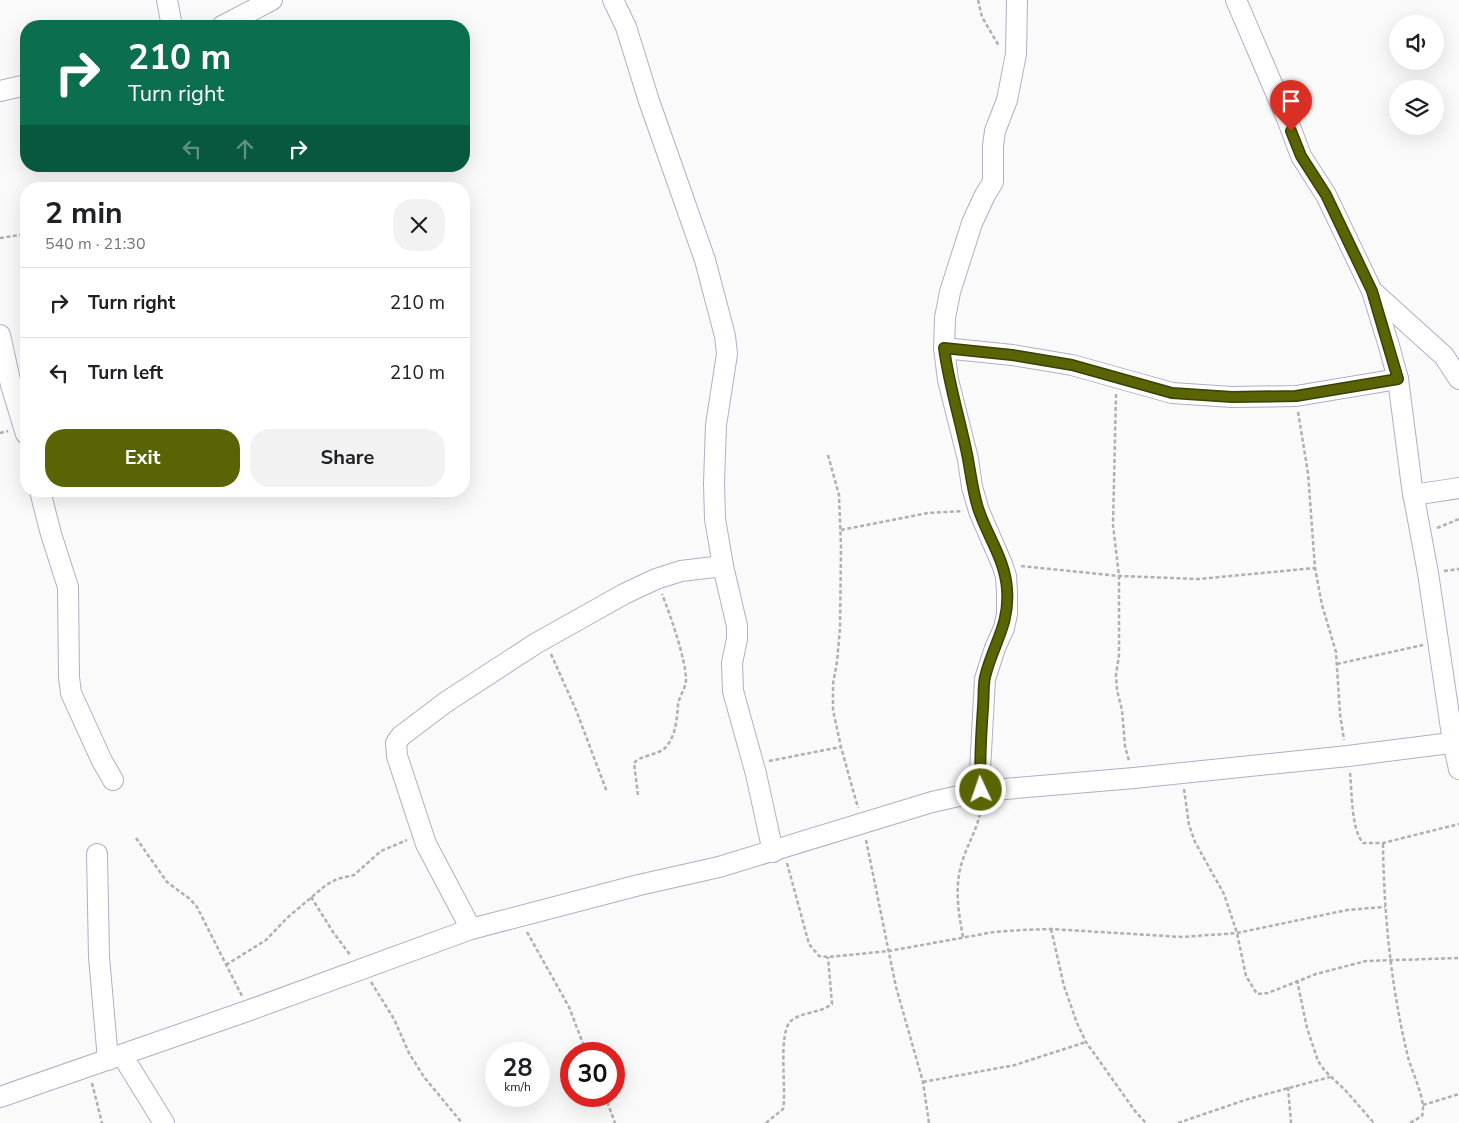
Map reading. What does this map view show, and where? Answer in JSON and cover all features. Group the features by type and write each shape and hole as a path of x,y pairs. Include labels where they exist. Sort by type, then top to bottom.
{"street":[{"path":"167,0 171,20"},
{"path":"234,20 272,0"},
{"path":"613,0 626,27 654,116 704,260 725,336 727,354 716,426 715,519 723,566 737,626 737,639 732,663 733,691 778,850"},
{"path":"981,790 980,762 985,679 1007,614 1006,576 978,510 948,380 944,348 946,305 972,223 993,182 995,131 1006,100 1016,54 1015,9 1017,0"},
{"path":"1236,0 1301,156 1326,195 1372,291 1398,379 1414,496 1459,768"},
{"path":"0,92 20,87"},
{"path":"1372,291 1444,356 1459,380"},
{"path":"0,335 11,385 20,414"},
{"path":"944,348 1064,363 1172,393 1232,397 1296,396 1398,379"},
{"path":"1414,496 1459,488"},
{"path":"42,497 68,587 69,677 71,694 102,761 113,780"},
{"path":"471,929 434,863 422,834 397,756 396,743 401,736 446,702 544,639 624,594 656,579 681,571 723,566"},
{"path":"0,1097 250,1010 471,929 639,885 719,868 932,802 981,790 1134,778 1348,756 1456,742"},
{"path":"97,854 99,957 115,1057 164,1123"}],"path":[{"path":"978,0 982,17 1000,46"},
{"path":"0,238 20,235"},
{"path":"1117,377 1112,525 1119,576 1117,690 1124,720 1125,746 1134,778"},
{"path":"1296,396 1308,473 1315,568 1319,594 1332,637 1337,664 1340,714 1348,756 1355,826 1363,843 1383,843 1459,824"},
{"path":"828,455 839,495 841,530 840,628 832,697 841,747 863,823 902,1009 923,1082 929,1123"},
{"path":"841,530 928,513 978,510"},
{"path":"1421,534 1459,519"},
{"path":"1002,564 1119,576 1199,579 1228,578 1315,568"},
{"path":"638,795 634,763 664,750 668,744 675,727 679,696 686,679 667,606 656,579"},
{"path":"544,639 576,710 608,792"},
{"path":"1337,664 1437,642"},
{"path":"753,764 841,747"},
{"path":"1182,773 1189,825 1195,842 1224,894 1237,933 1246,976 1257,994 1268,993 1297,980 1366,961 1459,958"},
{"path":"963,938 958,910 957,888 962,860 980,818 981,790"},
{"path":"226,965 266,940 286,918 326,885 361,871 381,851 422,834"},
{"path":"136,838 167,882 190,899 197,907 250,1010"},
{"path":"1383,843 1385,907 1391,961 1408,1058 1423,1105 1422,1116 1410,1123"},
{"path":"778,850 809,944 819,956 828,957 890,951 994,932 1051,930 1182,937 1237,933 1347,910 1385,907"},
{"path":"311,897 333,932 362,969 394,1019 409,1054 424,1076 462,1123"},
{"path":"520,915 569,1007 582,1042"},
{"path":"1051,930 1064,986 1086,1042 1135,1111 1146,1123"},
{"path":"766,1123 783,1109 786,1026 797,1018 832,1004 828,957"},
{"path":"1297,980 1313,1048 1318,1061 1374,1123"},
{"path":"923,1082 1015,1064 1086,1042"},
{"path":"88,1066 102,1123"},
{"path":"1178,1123 1288,1087 1330,1076"},
{"path":"1288,1087 1291,1123"},
{"path":"1423,1105 1459,1094"},
{"path":"609,1107 615,1123"}],"route":[{"path":"981,790 981,729 985,679 989,663 1004,628 1007,614 1006,576 975,499 968,459 948,380 944,348 1012,355 1072,365 1172,393 1232,397 1296,396 1398,379 1372,291 1326,195 1301,156 1291,131"}]}
